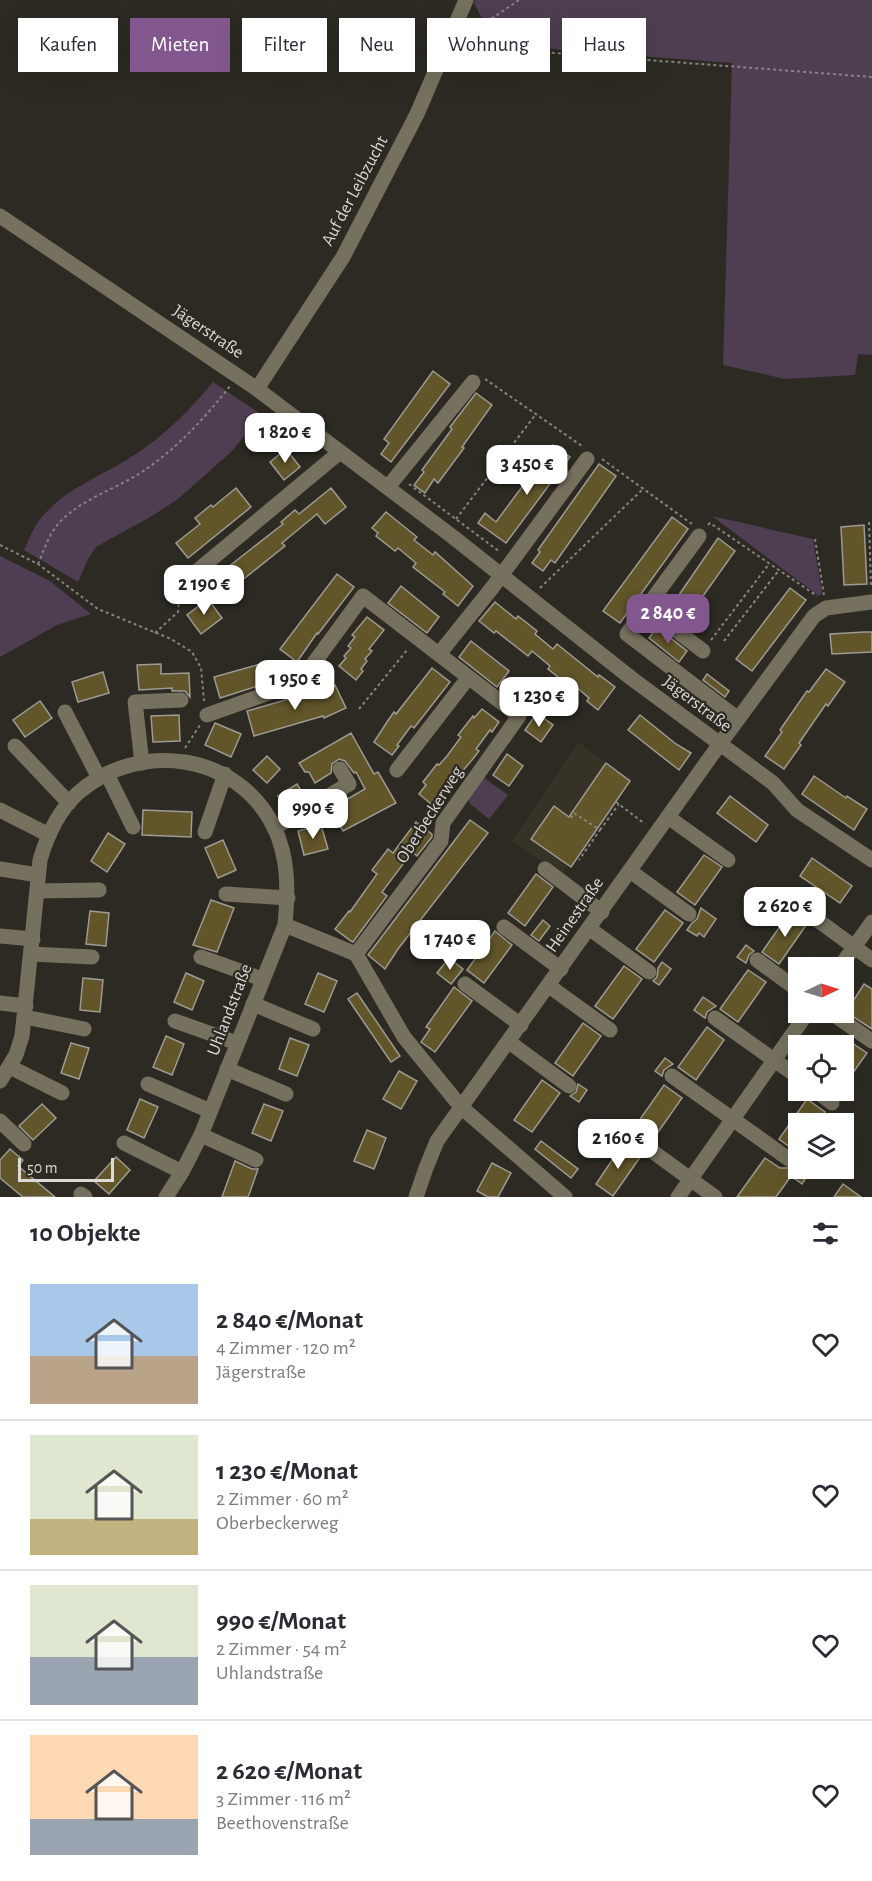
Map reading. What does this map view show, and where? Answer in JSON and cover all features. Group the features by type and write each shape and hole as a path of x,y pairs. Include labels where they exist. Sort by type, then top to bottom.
{"street":[{"name":"Auf der Leibzucht","path":"459,18 466,0"},
{"name":"Auf der Leibzucht","path":"257,389 343,258 417,114 435,72"},
{"name":"Jägerstraße","path":"0,216 257,389 340,453 392,481 501,575 623,672 772,783 797,810 872,860"},
{"path":"392,481 473,382"},
{"path":"179,586 340,453"},
{"path":"439,654 590,456"},
{"name":"Jägerstraße","path":"701,534 627,634 738,719"},
{"name":"Oberbeckerweg","path":"207,715 300,682 363,596 519,716 443,823 441,841 356,954"},
{"path":"826,605 872,602"},
{"name":"Heinestraße","path":"416,1197 437,1141 719,745 814,616 826,605"},
{"path":"646,607 703,651"},
{"path":"397,770 468,678"},
{"path":"142,763 135,702 181,700"},
{"path":"65,712 133,827"},
{"path":"15,746 69,803"},
{"path":"0,1081 10,1067 22,1036 38,875 44,846 69,803 76,795 103,776 142,763 178,761 201,765 230,778 205,832"},
{"path":"274,828 349,783 340,769"},
{"name":"Uhlandstraße","path":"172,1195 201,1136 285,925 288,898 285,863 274,828 258,802 230,778"},
{"path":"0,810 49,835"},
{"path":"668,817 728,860"},
{"path":"0,869 38,875"},
{"path":"545,869 602,912"},
{"path":"630,871 689,914"},
{"path":"37,891 99,890"},
{"path":"226,894 288,898"},
{"path":"796,905 872,960"},
{"path":"847,957 872,922"},
{"path":"285,925 356,954 404,1037 461,1107 565,1197"},
{"path":"504,927 561,969"},
{"path":"590,929 649,972"},
{"path":"0,936 32,946 92,957"},
{"path":"201,957 262,979"},
{"path":"757,960 788,983"},
{"path":"465,984 521,1025"},
{"path":"549,986 610,1030"},
{"path":"0,1003 84,1029"},
{"path":"253,1004 313,1029"},
{"path":"715,1018 788,1070"},
{"path":"175,1021 237,1043"},
{"path":"678,1197 800,1023"},
{"path":"846,1023 872,1041"},
{"path":"508,1042 569,1086"},
{"path":"10,1067 62,1093"},
{"path":"227,1069 286,1094"},
{"path":"672,1076 788,1159"},
{"path":"148,1084 210,1111"},
{"path":"0,1121 24,1144"},
{"path":"630,1135 715,1197"},
{"path":"201,1136 256,1160"},
{"path":"124,1143 182,1172"}],"path":[{"path":"492,18 519,0"},
{"path":"550,48 872,77"},
{"path":"473,382 478,375 536,414 590,456 644,488 701,534 710,523 826,605"},
{"path":"38,564 50,535 58,524 74,510 144,471 165,454 197,424 238,376"},
{"path":"455,520 536,414"},
{"path":"392,481 455,520 512,561"},
{"path":"530,598 644,488"},
{"path":"869,522 872,588"},
{"path":"815,539 826,605"},
{"path":"0,545 38,564 98,609 171,639 192,652 201,669 207,715 178,761"},
{"path":"703,651 770,564"},
{"path":"724,641 779,570"},
{"path":"155,633 178,612 179,586"},
{"path":"360,709 417,637"},
{"path":"579,860 617,803 657,833"},
{"path":"571,818 574,813 600,830"}],"shaded area":[{"path":"475,0 872,0 872,355 858,354 855,375 785,379 723,365 732,63 646,56 646,18 562,18 562,50 550,49 550,18 482,18 474,3"},
{"path":"213,382 262,415 231,452 178,499 96,547 78,582 24,550 36,525 57,502 147,447 177,421"},
{"path":"712,516 813,539 822,593 819,596"},
{"path":"0,556 50,581 91,614 57,625 0,657"},
{"path":"578,742 606,763 577,804 599,821 591,832 594,834 571,867 568,865 561,875 512,841"},
{"path":"483,777 508,795 489,819 469,803 469,795"}],"building":[{"path":"433,371 450,384 391,462 381,454 389,443 384,439"},
{"path":"476,393 492,405 438,483 434,479 425,493 414,485 424,472 422,470 452,429 450,427"},
{"path":"553,445 570,457 506,543 478,523 485,513 496,522"},
{"path":"286,449 300,467 284,480 270,462"},
{"path":"599,464 616,476 555,563 551,560 543,571 532,563 540,552 538,550"},
{"path":"236,488 251,507 188,558 176,543 200,524 195,518"},
{"path":"331,488 346,507 325,524 317,514 282,543 285,546 221,597 209,582 283,524 281,522 295,510 299,514"},
{"path":"386,512 417,537 414,540 433,555 435,552 473,586 458,606 443,594 445,592 413,567 416,563 398,548 395,551 376,536 378,533 372,528"},
{"path":"672,517 688,529 620,623 603,611"},
{"path":"864,525 867,584 844,585 841,527"},
{"path":"718,538 735,551 686,620 682,617 679,621 670,613 672,610 670,608"},
{"path":"337,574 354,587 297,662 280,649"},
{"path":"401,586 439,617 427,633 388,603"},
{"path":"790,588 806,600 752,671 736,659"},
{"path":"208,599 222,618 201,634 187,615"},
{"path":"495,602 516,619 518,616 537,631 535,634 553,649 557,644 598,677 599,675 615,687 598,710 587,701 589,698 569,681 567,684 548,669 550,666 532,651 528,656 479,621"},
{"path":"367,617 384,630 369,649 372,651 365,659 367,661 361,669 363,671 356,680 339,666 351,648 348,646 355,637 352,635"},
{"path":"656,629 687,651 679,662 649,638"},
{"path":"872,632 872,652 832,654 830,634"},
{"path":"471,641 509,671 497,687 459,657"},
{"path":"271,661 276,680 220,698 214,677"},
{"path":"161,664 161,674 189,673 190,697 185,691 172,691 172,688 139,690 137,665"},
{"path":"432,668 450,682 414,728 411,726 392,755 374,742 394,712 396,714"},
{"path":"826,669 845,682 828,706 826,704 784,769 765,756 807,691 809,692"},
{"path":"103,672 109,693 78,702 72,682"},
{"path":"707,674 729,691 725,697 703,680"},
{"path":"335,685 346,708 324,718 323,716 254,736 247,711 303,695 304,699"},
{"path":"40,701 52,718 25,737 13,720"},
{"path":"482,709 499,722 476,749 479,751 472,760 441,796 444,799 436,808 419,794 426,785 423,782 437,764 439,765 447,756 461,737 458,735 473,716 474,718"},
{"path":"537,713 553,725 541,742 525,730"},
{"path":"179,715 180,741 153,742 151,716"},
{"path":"640,715 691,753 679,770 628,730"},
{"path":"215,723 241,734 231,757 205,745"},
{"path":"351,733 374,774 378,772 396,803 343,831 330,809 365,789 356,772 354,773 345,761 339,759 332,764 331,773 315,783 309,772 305,772 299,763"},
{"path":"507,754 523,766 509,786 493,775"},
{"path":"267,756 280,769 267,783 253,770"},
{"path":"606,763 630,781 571,867 531,839 554,806 569,817"},
{"path":"814,776 867,809 854,830 802,794"},
{"path":"297,784 305,797 286,809 278,796"},
{"path":"730,796 768,825 756,842 717,813"},
{"path":"143,810 192,812 191,837 142,835"},
{"path":"470,820 488,833 385,969 368,955"},
{"path":"416,822 432,834 432,837 417,856 412,852 382,892 387,896 353,942 351,941 335,929 377,874 372,870 388,849 393,853"},
{"path":"321,825 328,849 304,855 298,831"},
{"path":"108,833 125,844 107,872 91,861"},
{"path":"223,840 236,870 218,878 205,848"},
{"path":"704,855 722,867 695,905 677,892"},
{"path":"812,858 852,886 840,903 800,876"},
{"path":"536,874 553,887 525,926 508,913"},
{"path":"211,900 234,908 217,952 193,945"},
{"path":"701,908 716,919 704,937 687,930 697,919"},
{"path":"665,910 683,923 654,962 636,949"},
{"path":"90,911 109,913 106,946 86,944"},
{"path":"790,912 807,924 779,964 762,952"},
{"path":"543,920 550,926 539,941 531,935"},
{"path":"495,931 512,945 484,983 467,970"},
{"path":"746,945 754,951 749,955 746,963 737,957"},
{"path":"449,958 463,969 451,984 437,973"},
{"path":"662,962 671,969 659,985 653,981 657,977 658,968"},
{"path":"624,966 642,979 613,1019 595,1006"},
{"path":"748,970 766,982 738,1022 720,1009"},
{"path":"186,973 204,981 192,1010 174,1002"},
{"path":"318,973 337,981 324,1012 305,1004"},
{"path":"83,978 103,980 100,1012 80,1010"},
{"path":"864,984 872,989 872,1029 854,1017 854,1000"},
{"path":"454,987 472,1001 435,1052 421,1042 430,1029 426,1027"},
{"path":"357,993 400,1056 391,1062 348,999"},
{"path":"703,997 716,1006 707,1012 705,1018 694,1010"},
{"path":"583,1023 601,1036 573,1076 555,1063"},
{"path":"707,1027 724,1040 696,1080 678,1067"},
{"path":"166,1036 184,1044 172,1075 153,1067"},
{"path":"290,1038 309,1045 297,1076 279,1069"},
{"path":"71,1043 89,1048 79,1079 61,1073"},
{"path":"854,1044 867,1053 854,1071"},
{"path":"665,1058 673,1064 664,1070 662,1076 655,1071"},
{"path":"399,1071 417,1081 401,1109 383,1099"},
{"path":"542,1080 560,1093 532,1132 514,1120"},
{"path":"578,1084 587,1090 579,1102 570,1096 576,1092"},
{"path":"664,1085 682,1098 654,1138 636,1125"},
{"path":"140,1099 158,1107 144,1138 127,1130"},
{"path":"806,1101 810,1101 825,1112 824,1113 797,1113"},
{"path":"42,1104 56,1118 33,1140 19,1126"},
{"path":"264,1104 283,1111 271,1141 252,1133"},
{"path":"788,1126 788,1146 779,1139"},
{"path":"367,1130 386,1138 374,1169 354,1161"},
{"path":"541,1141 578,1169 571,1178 535,1149"},
{"path":"623,1144 641,1156 613,1196 596,1184"},
{"path":"10,1149 23,1160 18,1166 55,1197 23,1197 0,1178 0,1160"},
{"path":"116,1157 130,1170 109,1194 94,1181"},
{"path":"765,1158 780,1168 788,1168 789,1179 776,1197 737,1197"},
{"path":"235,1161 252,1169 258,1169 248,1197 222,1197"},
{"path":"492,1163 511,1173 498,1197 488,1197 477,1191"},
{"path":"795,1179 805,1179 802,1184"},
{"path":"843,1184 861,1197 834,1197"}]}
